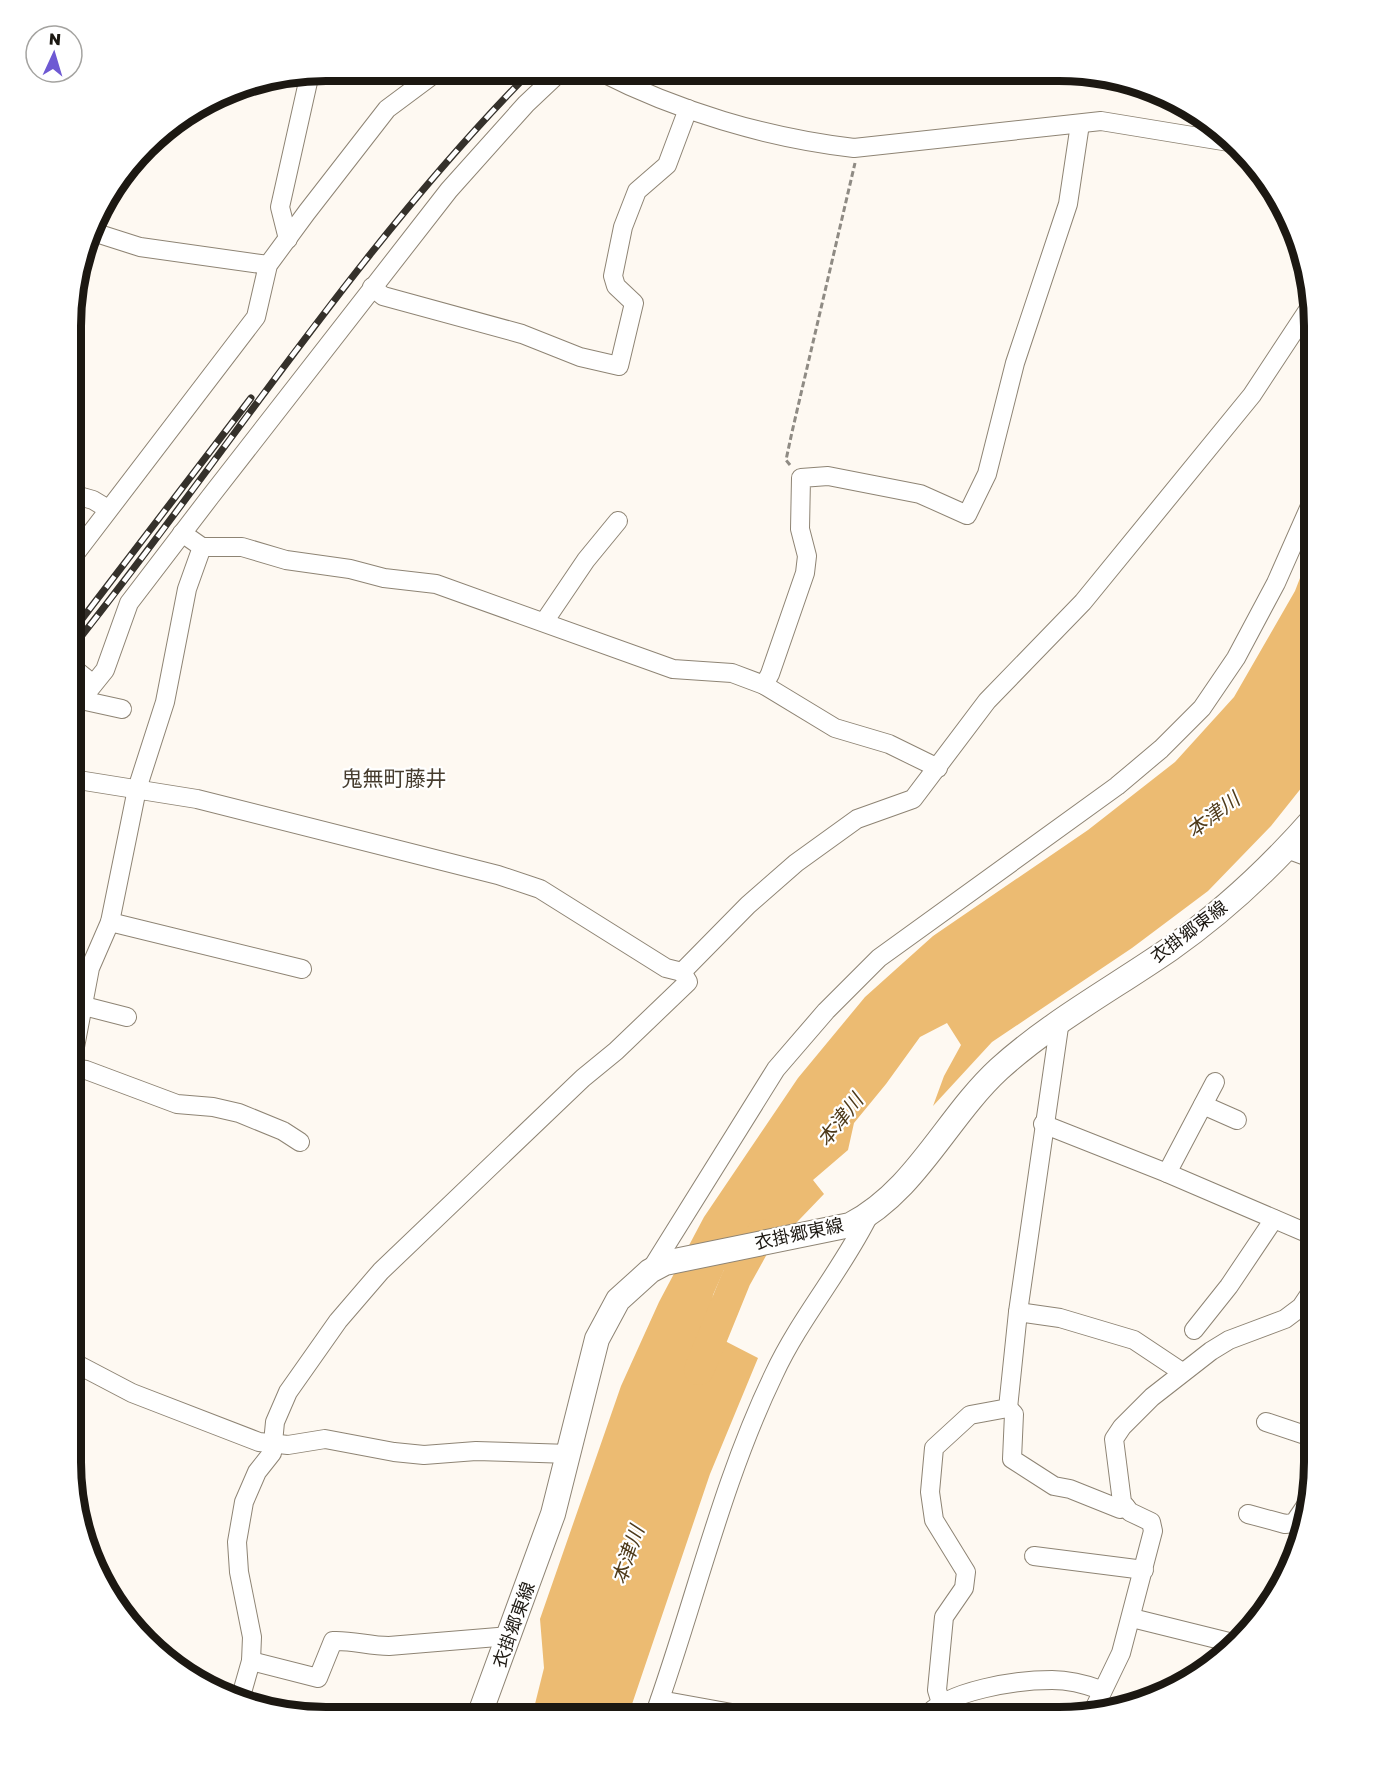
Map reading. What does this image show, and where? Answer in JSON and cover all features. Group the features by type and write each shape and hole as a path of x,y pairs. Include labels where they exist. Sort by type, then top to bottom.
{"main road":[{"name":"衣掛郷東線","path":"482,1707 553,1514 570,1454 597,1339 618,1300 657,1267 860,1220 924,1162 972,1095 1038,1036 1172,947 1230,902 1287,849 1304,829"}],"street":[{"path":"81,546 256,317 268,265 387,110 425,81"},
{"path":"81,699 105,670 129,603 182,533 449,190 526,104 550,81"},
{"path":"618,81 647,96 737,123 830,145 854,148 1101,121 1211,134"},
{"path":"288,238 280,207 308,82"},
{"path":"372,287 383,296 512,331 580,357 619,366 634,303 616,286 613,276 623,227 637,191 668,165 688,109"},
{"path":"764,685 806,573 807,556 800,529 801,478 828,476 920,494 967,515 987,474 1015,363 1068,204 1080,124"},
{"path":"99,234 140,247 268,265"},
{"path":"682,972 748,905 796,863 857,819 913,799 987,701 1083,602 1252,394 1303,317"},
{"path":"81,497 93,500 108,510"},
{"path":"657,1267 776,1069 826,1011 879,958 1117,786 1161,749 1202,708 1236,658 1271,592 1304,519"},
{"path":"544,622 586,560 618,521"},
{"path":"182,533 202,547 242,547 286,560 350,569 384,578 436,584 673,669 732,673 764,685 835,728 889,744 938,768"},
{"path":"81,1019 90,968 110,922 137,789 165,702 187,589 202,547"},
{"path":"81,674 93,684"},
{"path":"81,706 122,710"},
{"path":"81,780 197,799 498,875 540,889 666,968 682,972 688,982 583,1078 381,1271 345,1313 288,1392 275,1422 275,1444 272,1453 256,1472 244,1502 237,1542 239,1572 252,1637 251,1661 242,1692"},
{"path":"1287,849 1304,855"},
{"path":"110,922 302,969"},
{"path":"84,1006 127,1017"},
{"path":"1008,1408 1018,1312 1043,1124 1060,1020"},
{"path":"81,1069 177,1104 213,1107 239,1113 283,1131 300,1142"},
{"path":"1167,1173 1215,1082"},
{"path":"1203,1105 1237,1120"},
{"path":"1043,1124 1167,1173 1304,1232"},
{"path":"1194,1330 1229,1286 1274,1219"},
{"path":"657,1707 720,1507 746,1435 775,1371 851,1250 860,1220"},
{"path":"1096,1704 1121,1653 1153,1531 1151,1522 1126,1507 1122,1502 1114,1439 1122,1427 1152,1397 1182,1372 1229,1340 1285,1319 1304,1302"},
{"path":"1018,1312 1060,1318 1134,1340 1182,1372"},
{"path":"81,1366 132,1393 241,1437 275,1444 325,1439 394,1452 424,1455 476,1451 570,1454"},
{"path":"1008,1408 1014,1414 1012,1459 1054,1486 1070,1489 1120,1509 1126,1507"},
{"path":"941,1703 937,1690 944,1617 964,1588 966,1572 934,1520 930,1492 934,1448 969,1415 1008,1408"},
{"path":"1266,1422 1304,1435"},
{"path":"1248,1514 1285,1524 1294,1523 1298,1518"},
{"path":"1034,1556 1144,1570"},
{"path":"1132,1618 1226,1641"},
{"path":"251,1661 318,1678 333,1641 351,1640 376,1646 389,1646 510,1636"},
{"path":"937,1707 941,1703 1003,1684 1051,1680 1079,1683 1101,1690"},
{"path":"941,1703 952,1707"}],"path":[{"path":"801,478 786,460 856,160 854,148"}],"water":[{"path":"1304,568 1304,785 1271,826 1208,891 1132,948 992,1042 933,1106 944,1076 961,1045 947,1023 920,1037 854,1123 848,1150 813,1180 824,1194 753,1268 724,1270 713,1295 710,1327 725,1341 758,1358 710,1474 631,1707 534,1707 544,1668 540,1619 621,1386 659,1302 704,1217 798,1078 865,997 933,936 1088,830 1175,762 1234,697 1295,591"}],"waterway":[{"name":"本津川","path":"699,1370 736,1279 761,1234"}],"railway":[{"path":"81,636 350,280 468,138 522,81"},
{"path":"81,620 251,398"}],"district":[{"name":"鬼無町藤井","path":"394,779"}]}
